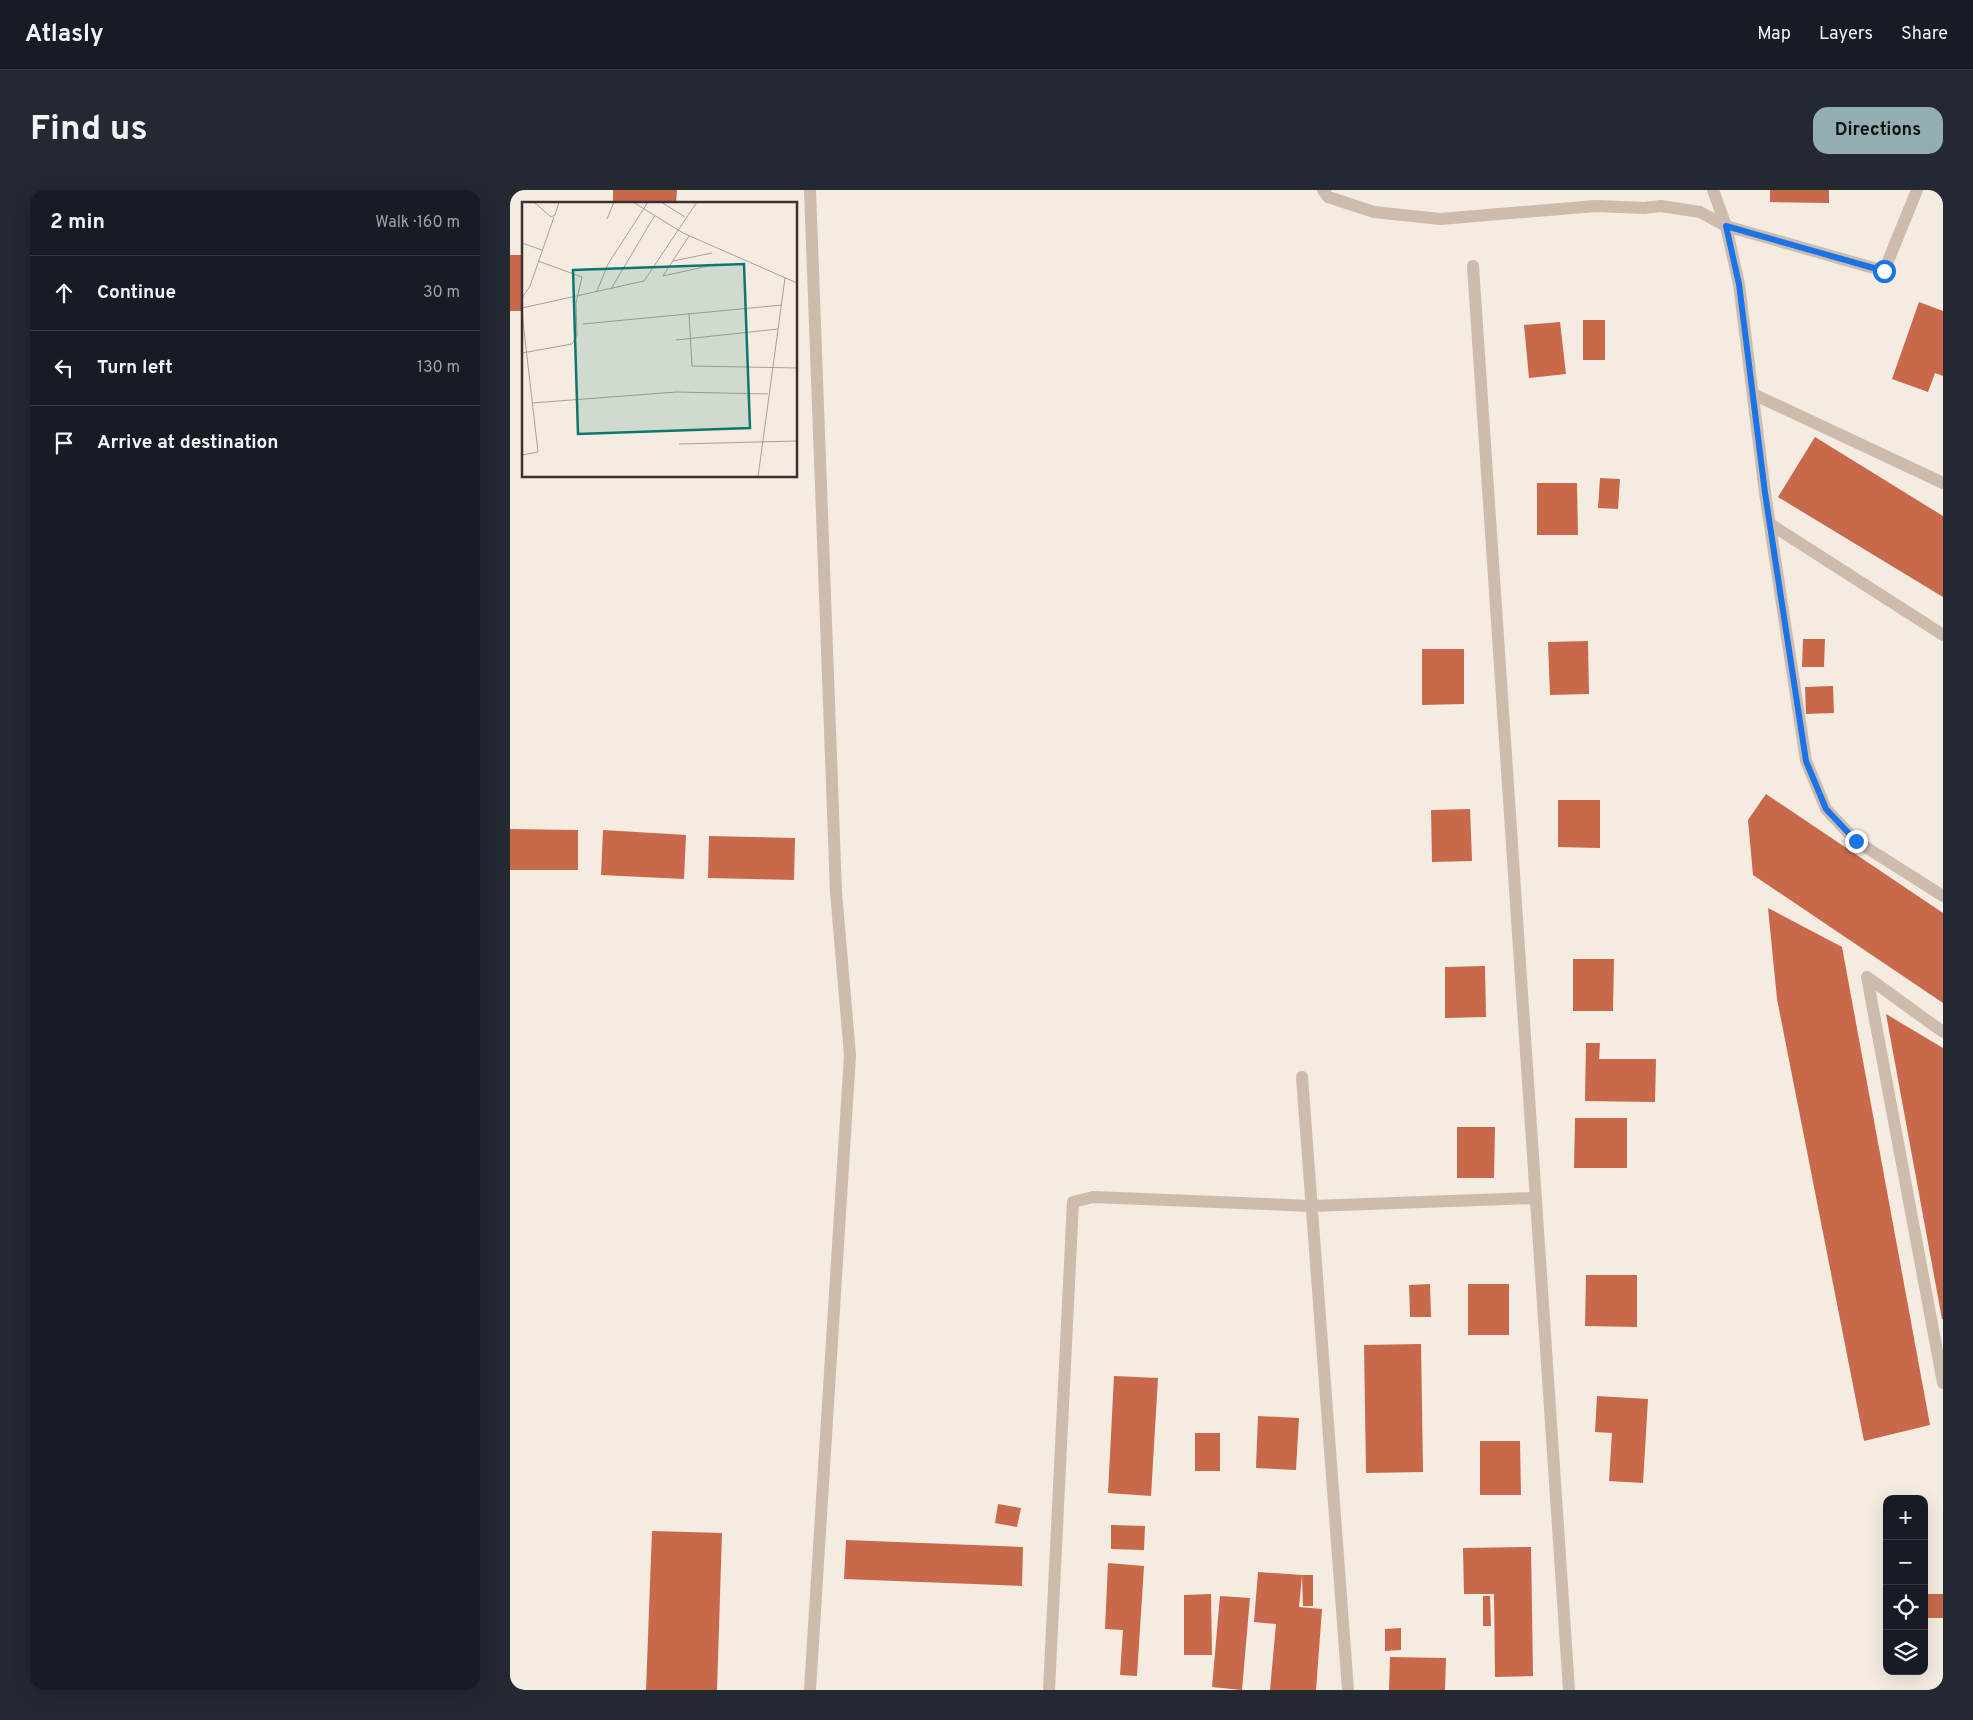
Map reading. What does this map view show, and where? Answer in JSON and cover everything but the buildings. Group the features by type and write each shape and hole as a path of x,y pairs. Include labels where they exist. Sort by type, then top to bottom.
{"street":[{"path":"810,190 836,892 850,1055 810,1690"},
{"path":"1323,190 1328,197 1374,212 1440,219 1596,206 1644,208 1661,206 1700,212 1726,226 1884,271 1917,190"},
{"path":"1713,190 1726,226 1739,284 1770,524 1806,761 1826,809 1856,841 1943,896"},
{"path":"1473,266 1569,1690"},
{"path":"1753,394 1943,483"},
{"path":"1770,524 1943,635"},
{"path":"1943,1032 1867,977 1943,1383"},
{"path":"1302,1077 1348,1690"},
{"path":"1049,1690 1072,1202 1093,1197 1312,1206 1535,1198"}],"route":[{"path":"1856,841 1826,809 1806,761 1765,493 1739,284 1726,226 1884,271"}]}
